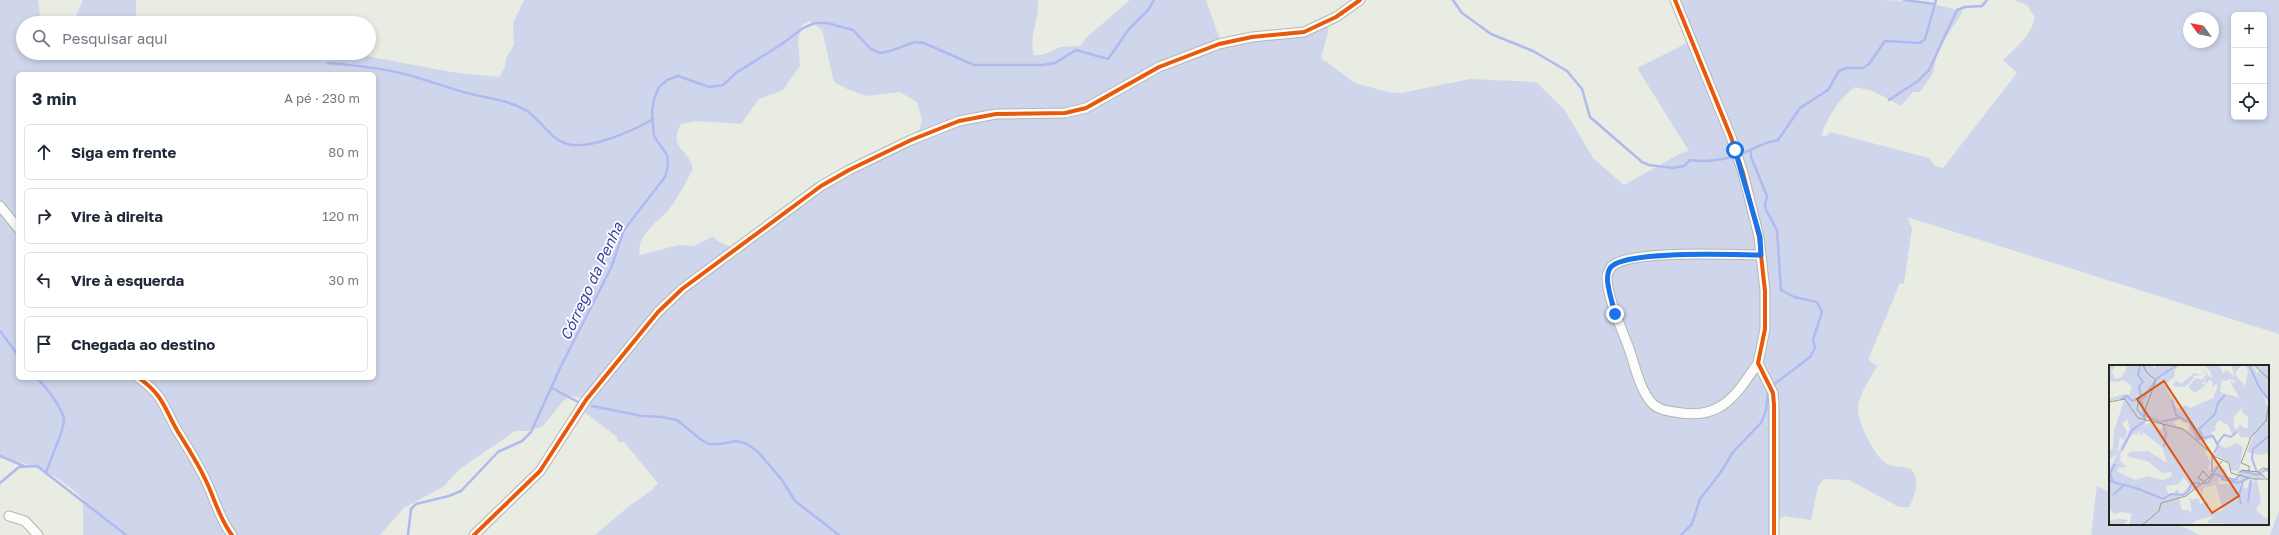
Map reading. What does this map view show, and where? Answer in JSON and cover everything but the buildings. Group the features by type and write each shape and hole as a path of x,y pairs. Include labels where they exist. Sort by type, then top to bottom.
{"street":[{"path":"474,535 540,471 586,400 658,312 682,289 821,186 848,170 911,140 959,121 996,114 1065,114 1086,108 1159,67 1219,44 1252,37 1304,32 1336,17 1360,0"},
{"path":"1675,0 1739,160 1760,237 1765,291 1765,329 1758,363 1731,400 1719,409 1700,414 1662,410 1651,403 1641,385 1615,314 1607,276 1611,267 1621,261 1651,256 1761,255"},
{"path":"0,206 16,226"},
{"path":"1758,363 1773,393 1774,535"},
{"path":"141,380 159,395 168,408 177,429 207,484 227,528 232,535"},
{"path":"9,516 25,521 38,535"}],"shaded area":[{"path":"0,0 38,0 40,16 16,16 16,60 376,60 376,58 451,72 499,77 505,67 506,58 514,45 513,23 524,0 1038,0 1032,40 1034,55 1042,55 1061,47 1080,46 1087,37 1130,0 1206,0 1222,46 1264,40 1328,21 1328,32 1321,58 1355,83 1388,92 1401,93 1470,79 1536,82 1564,109 1593,158 1624,185 1681,153 1689,151 1637,68 1695,39 1681,0 1886,0 1923,2 1963,11 1938,50 1933,73 1920,92 1913,92 1901,106 1873,91 1855,87 1834,109 1821,136 1827,136 1830,132 1929,158 1935,166 1943,168 2017,73 2003,60 2026,36 2035,18 2027,5 2014,0 2279,0 2279,334 1907,217 1912,228 1904,284 1900,283 1868,360 1877,366 1863,391 1859,402 1858,414 1868,439 1877,455 1887,464 1908,468 1915,475 1916,486 1913,498 1909,507 1899,507 1849,480 1824,479 1818,486 1811,520 1784,516 1778,520 1778,535 595,535 629,506 652,490 658,483 623,441 619,443 617,437 583,411 583,398 571,396 563,401 542,427 527,431 515,431 460,469 444,486 404,508 380,535 83,535 83,499 55,477 45,471 24,463 0,458","holes":["810,21 822,30 834,82 847,89 867,96 900,92 917,102 922,119 920,129 880,151 731,247 717,241 714,236 693,246 679,245 640,255 639,248 641,241 671,207 693,168 678,143 677,138 681,124 696,121 741,124 759,99 783,90 800,66 798,39 802,25"]},
{"path":"83,0 136,0 135,16 76,16"},
{"path":"2097,486 2109,492 2109,525 2179,525 2200,535 2091,535"},
{"path":"2279,510 2279,535 2270,535"}],"waterway":[{"name":"Córrego da Penha","path":"408,535 411,509 416,504 449,496 461,491 498,452 522,441 531,432 562,364 611,268 624,230 665,177 668,166 667,155 654,136 652,113 654,99 659,87 667,80 678,76 709,87 723,85 736,73 782,44 803,28 815,23 827,23 853,30 871,49 880,53 915,42 924,43 974,65 1042,65 1055,63 1076,50 1108,59 1129,29 1148,10 1154,0"},
{"name":"Córrego da Penha","path":"1453,0 1462,13 1491,34 1533,51 1567,71 1582,89 1590,117 1642,162 1649,165 1673,168 1684,166 1690,160 1709,161 1728,158 1778,140 1800,108 1828,90 1839,71 1846,68 1863,68 1869,64 1885,41 1920,43 1925,39 1936,0"},
{"path":"1904,0 1935,4"},
{"path":"1889,100 1918,81 1929,70 1957,10 1965,7 1982,6 1987,0"},
{"path":"328,63 364,66 391,71 417,77 467,93 513,104 527,111 551,134 561,142 567,144 576,145 599,142 623,134 653,119"},
{"path":"1751,149 1751,157 1767,196 1765,205 1766,210 1777,230 1781,290 1794,297 1817,302 1822,312 1813,340 1815,348 1810,357 1773,385"},
{"path":"0,331 16,352"},
{"path":"39,380 57,403 64,420 62,430 46,473"},
{"path":"552,388 578,402"},
{"path":"1681,535 1692,524 1700,499 1721,472 1733,452 1761,423 1766,411 1768,393"},
{"path":"592,406 642,416 677,420 700,439 709,444 720,444 736,441 747,444 758,452 782,480 795,501 839,535"},
{"path":"0,456 24,466"},
{"name":"Córrego da Penha","path":"0,483 19,467 37,466 126,535"}],"cycle path":[{"path":"474,535 540,471 586,400 658,312 682,289 821,186 849,170 911,140 959,121 996,114 1065,113 1086,108 1159,67 1219,44 1252,37 1304,32 1336,17 1360,0"},
{"path":"1675,0 1731,137 1743,173 1759,237 1765,291 1765,329 1758,363 1773,393 1774,535"},
{"path":"141,380 154,391 163,403 200,470 221,516 232,535"}],"route":[{"path":"1615,314 1607,276 1611,267 1621,261 1651,256 1729,254 1761,255 1760,237 1743,173 1735,150"}]}
